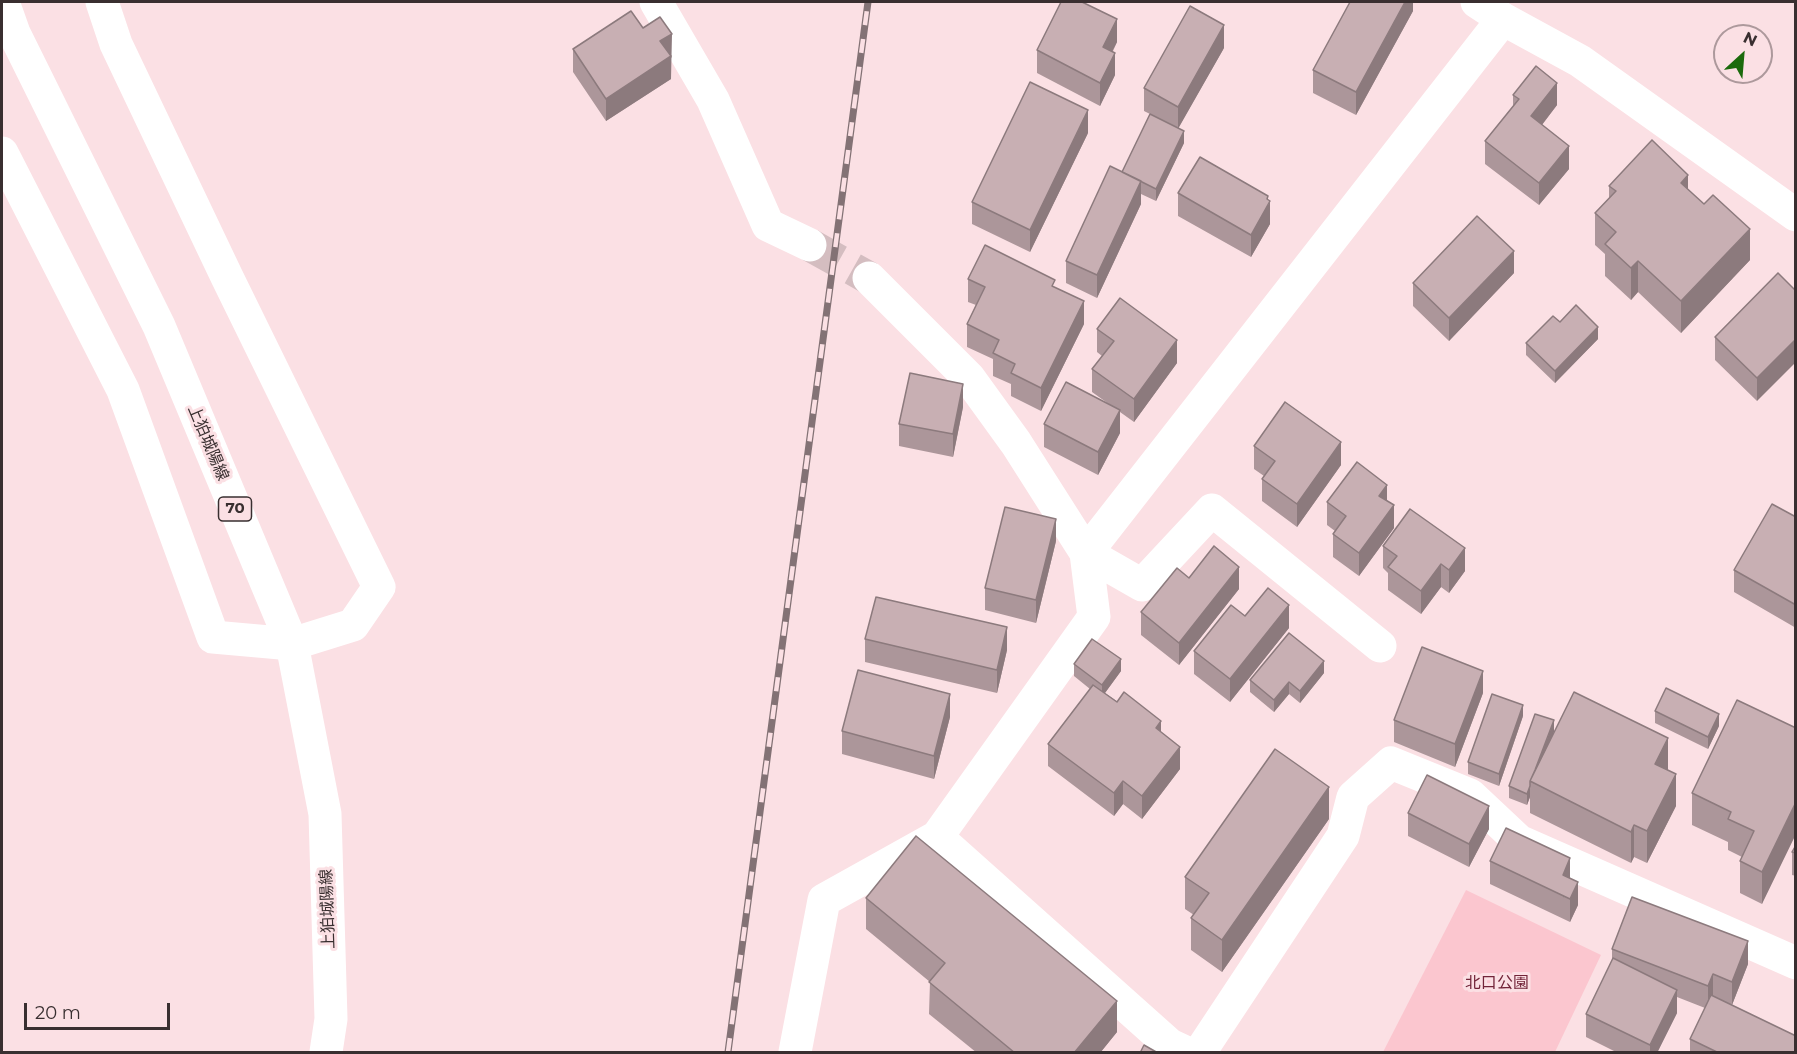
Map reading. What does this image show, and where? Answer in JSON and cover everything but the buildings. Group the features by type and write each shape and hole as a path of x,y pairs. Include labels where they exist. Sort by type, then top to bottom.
{"street":[{"name":"上狛城陽線","path":"3,2 14,33 159,326 292,644 325,814 331,1019 326,1053"},
{"path":"2,153 123,390 213,637 292,644 352,625 379,587 116,44 102,2"},
{"path":"656,2 713,100 768,225 810,245"},
{"path":"1086,553 1490,10 1580,61 1796,215"},
{"path":"795,1053 824,900 937,837 1094,617 1086,553 1016,443 969,378 869,278"},
{"path":"1086,553 1142,585 1212,510 1380,646"},
{"path":"1200,1053 1343,836 1353,797 1391,763 1470,795 1519,841 1796,963"},
{"path":"937,837 1170,1046 1185,1053"}],"green space":[{"name":"北口公園","path":"1466,890 1601,955 1555,1052 1383,1052"}],"tunnel":[{"path":"810,245 869,278"}],"railway":[{"path":"728,1052 868,2"}]}
